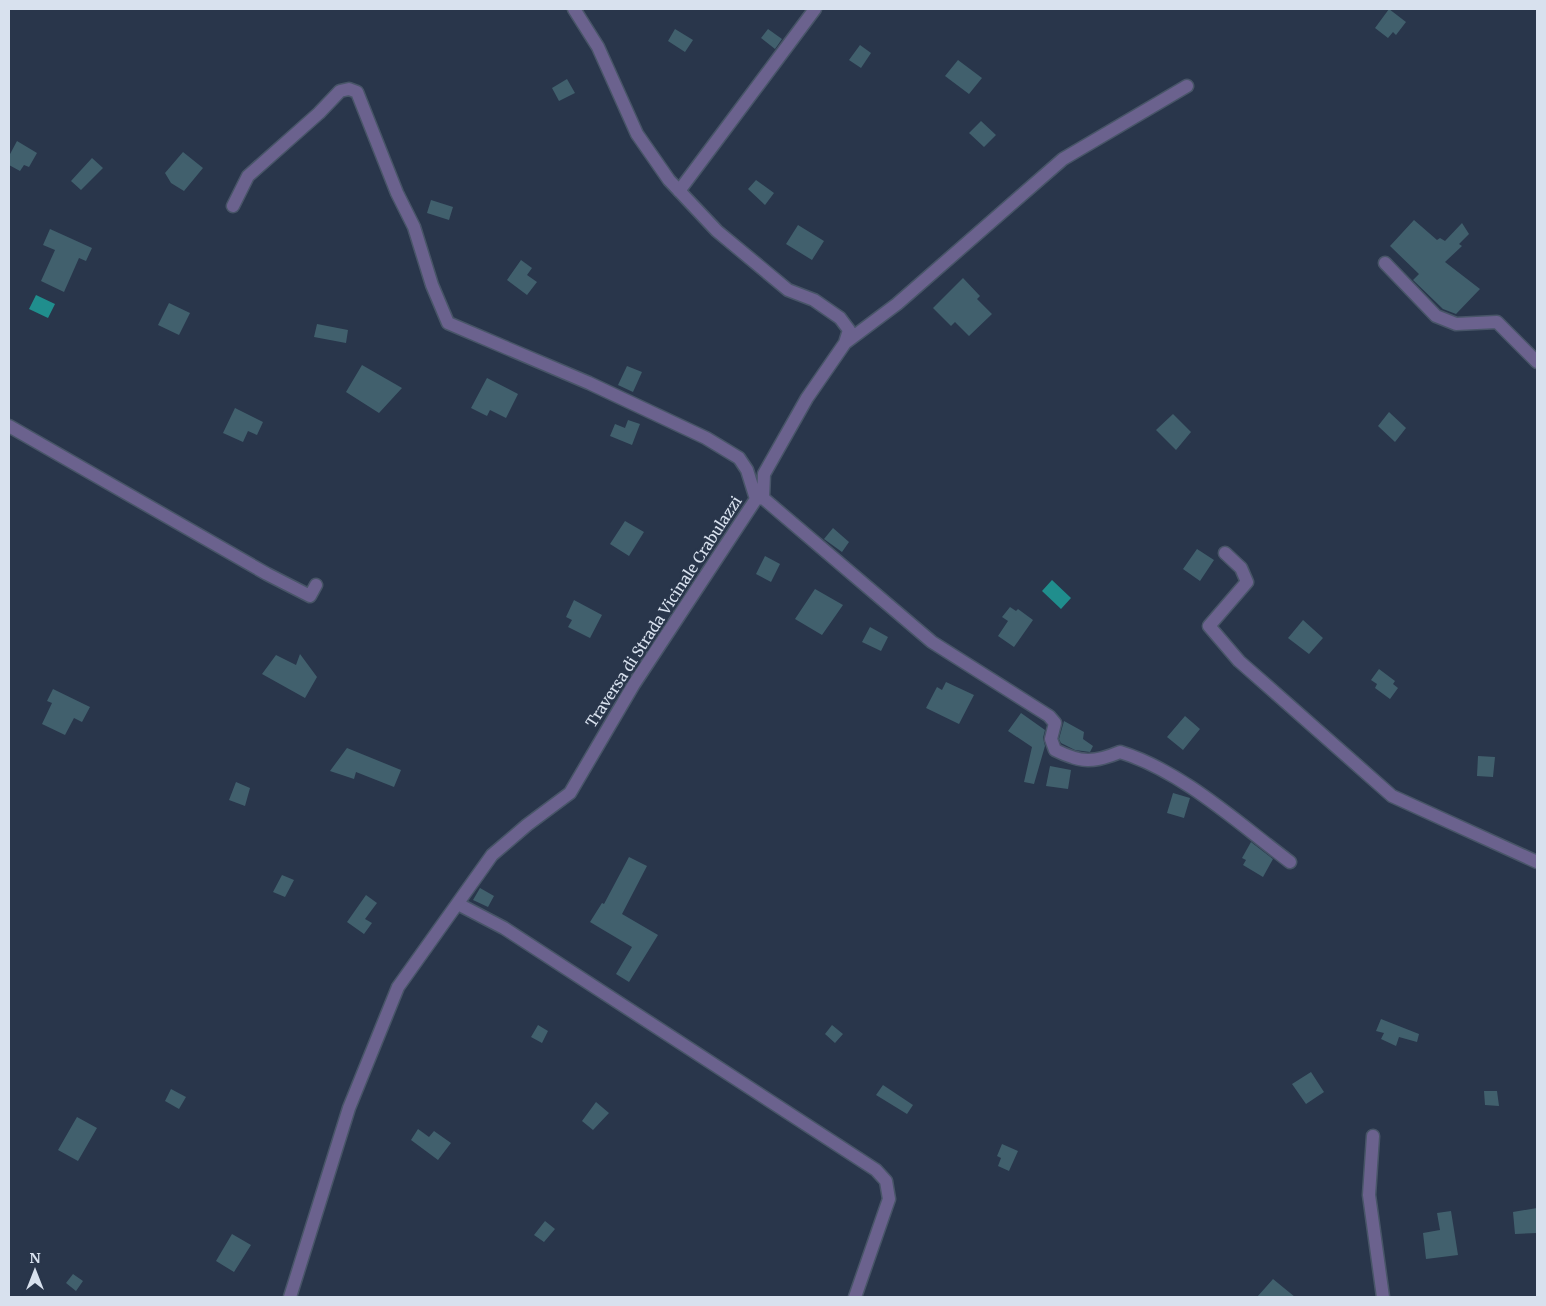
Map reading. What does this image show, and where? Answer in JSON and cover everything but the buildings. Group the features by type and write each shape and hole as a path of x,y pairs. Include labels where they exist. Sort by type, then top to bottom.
{"street":[{"path":"574,9 598,47 637,134 669,180 717,231 788,290 814,300 840,318 849,330 845,343 807,398 764,474 759,499"},
{"path":"679,191 815,9"},
{"path":"845,343 897,304 1063,159 1187,86"},
{"path":"233,206 248,176 319,114 340,91 349,89 357,92 397,193 414,226 432,285 448,323 589,383 706,438 739,458 747,470 759,499"},
{"path":"1385,263 1436,316 1456,324 1497,322 1537,362"},
{"path":"9,426 267,574 310,596 316,585"},
{"name":"Traversa di Strada Vicinale Crabulazzi","path":"290,1297 349,1108 398,987 492,855 528,824 570,793 634,684 759,499 932,642 1049,716 1055,723 1051,739 1055,750 1080,761 1103,759 1120,752 1132,755 1196,788 1217,807 1290,862"},
{"path":"1225,553 1241,568 1247,582 1209,626 1239,662 1392,796 1537,862"},
{"path":"458,904 504,928 876,1170 886,1181 889,1199 855,1297"},
{"path":"1373,1136 1369,1195 1383,1297"}],"shaded area":[{"path":"36,295 55,304 48,318 29,309"},
{"path":"1052,580 1071,598 1061,609 1042,591"}]}
